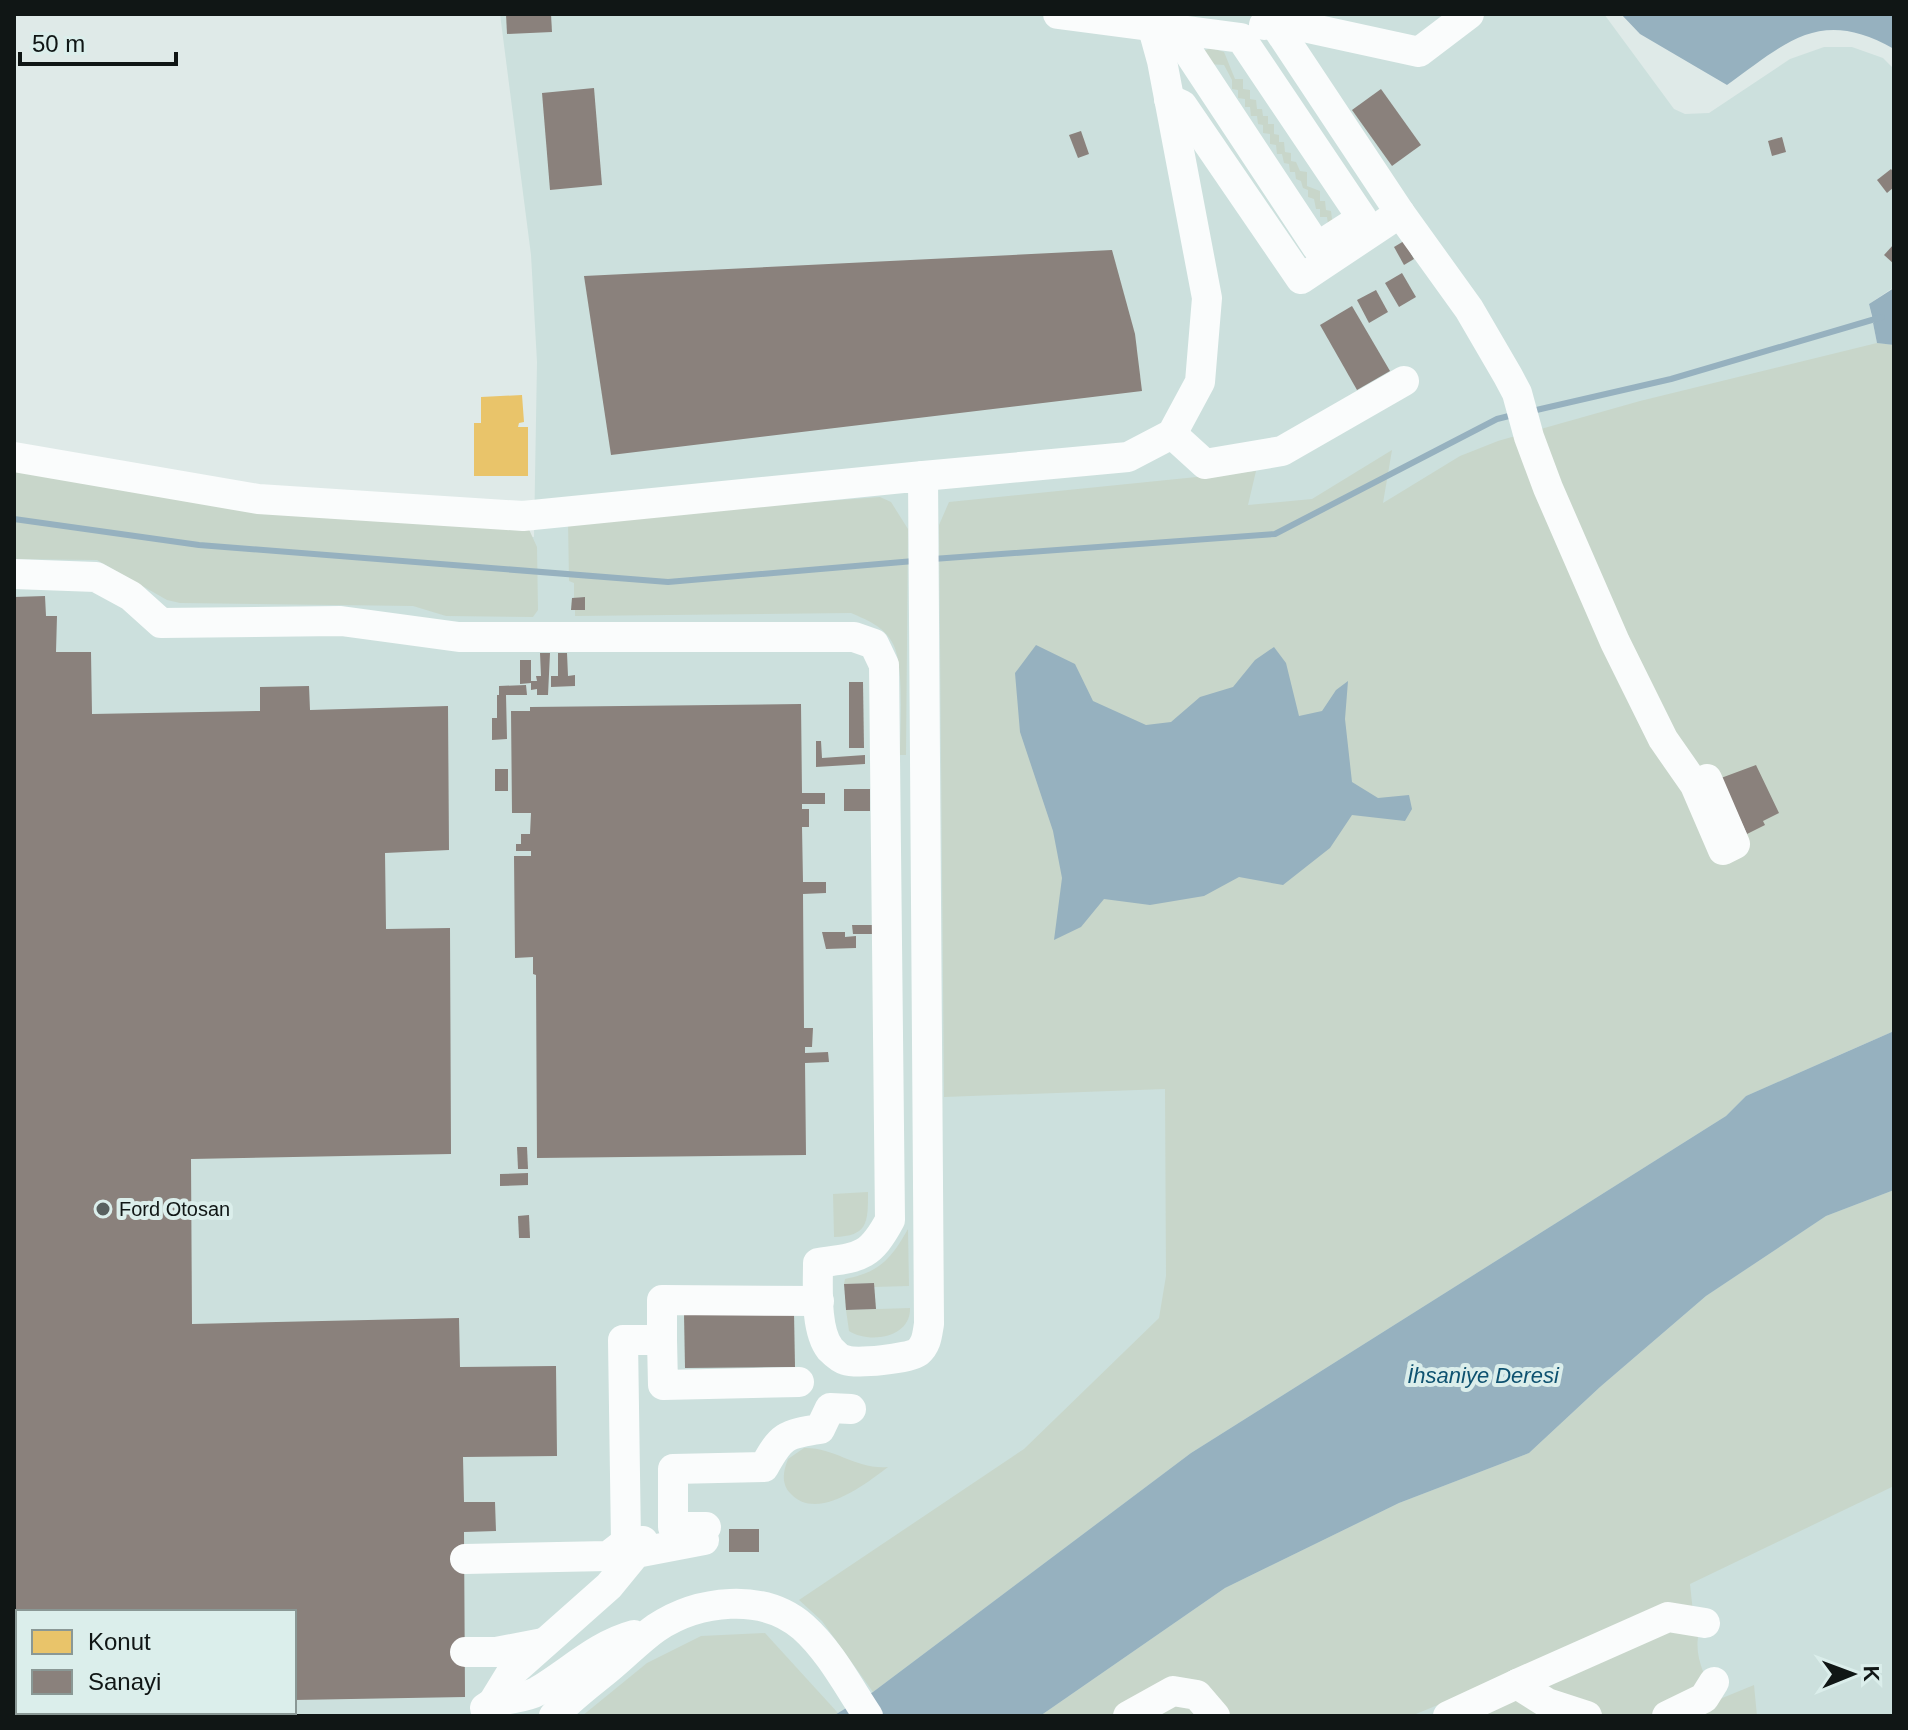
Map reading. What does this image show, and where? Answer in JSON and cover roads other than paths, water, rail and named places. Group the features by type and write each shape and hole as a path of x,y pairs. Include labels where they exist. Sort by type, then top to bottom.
{"street":[{"path":"1058,14 1158,23 1241,38 1272,20 1419,52 1469,14"},
{"path":"1272,20 1400,213 1469,309 1517,393 1548,488 1615,642 1663,739 1695,785"},
{"path":"1158,23 1317,247 1362,218 1241,38"},
{"path":"14,457 258,499 523,516 1128,457 1172,434 1200,382 1207,298 1162,61 1158,23"},
{"path":"1169,99 1182,105 1301,279 1400,213"},
{"path":"1172,434 1205,464 1282,451 1404,381"},
{"path":"14,574 96,577 131,596 161,623 341,621 459,637 854,637 874,644 884,665 890,1220 877,1244 859,1257 818,1263 819,1301 823,1338 831,1351 845,1360 903,1359 917,1352 926,1342 929,1324 923,476"},
{"path":"799,1382 663,1385 662,1300 819,1301"},
{"path":"626,1542 623,1340 662,1340"},
{"path":"673,1527 673,1469 764,1467 779,1440 794,1433 820,1429 830,1408 851,1409"},
{"path":"465,1559 608,1556 626,1542 652,1540 673,1527 705,1534 636,1553 609,1586 511,1673 483,1710"},
{"path":"554,1716 655,1629 677,1616 698,1609 737,1602 778,1611 803,1627 824,1650 868,1716"},
{"path":"1448,1716 1668,1617 1705,1623"},
{"path":"483,1710 535,1693 612,1641 655,1629"},
{"path":"465,1652 496,1652 546,1642"},
{"path":"1667,1716 1704,1698 1714,1682"},
{"path":"1517,1684 1547,1703 1587,1716"},
{"path":"1128,1716 1173,1691 1197,1695 1215,1716"}],"water":[{"path":"1621,14 1894,14 1894,49 1845,31 1805,35 1768,55 1727,85 1640,34"},
{"path":"1894,288 1894,345 1877,343 1873,323 1878,319 1873,320 1869,304"},
{"path":"1036,645 1075,664 1093,701 1146,725 1171,722 1200,697 1233,687 1255,660 1274,647 1286,663 1299,716 1322,711 1336,690 1348,681 1345,719 1352,782 1378,798 1409,795 1412,809 1405,821 1352,815 1330,848 1283,885 1239,877 1204,896 1150,905 1104,899 1081,927 1054,940 1062,878 1053,831 1020,732 1015,673"},
{"name":"İhsaniye Deresi","path":"1894,1031 1894,1190 1826,1216 1706,1296 1529,1453 1399,1503 1225,1588 1040,1716 833,1716 873,1692 1191,1453 1726,1116 1746,1096"}],"waterway":[{"path":"1532,411 1671,379 1882,317"},
{"path":"933,559 1275,534 1497,419 1513,415"},
{"path":"14,519 199,545 668,582 914,561"}],"place":[{"name":"Ford Otosan","path":"103,1209"}]}
